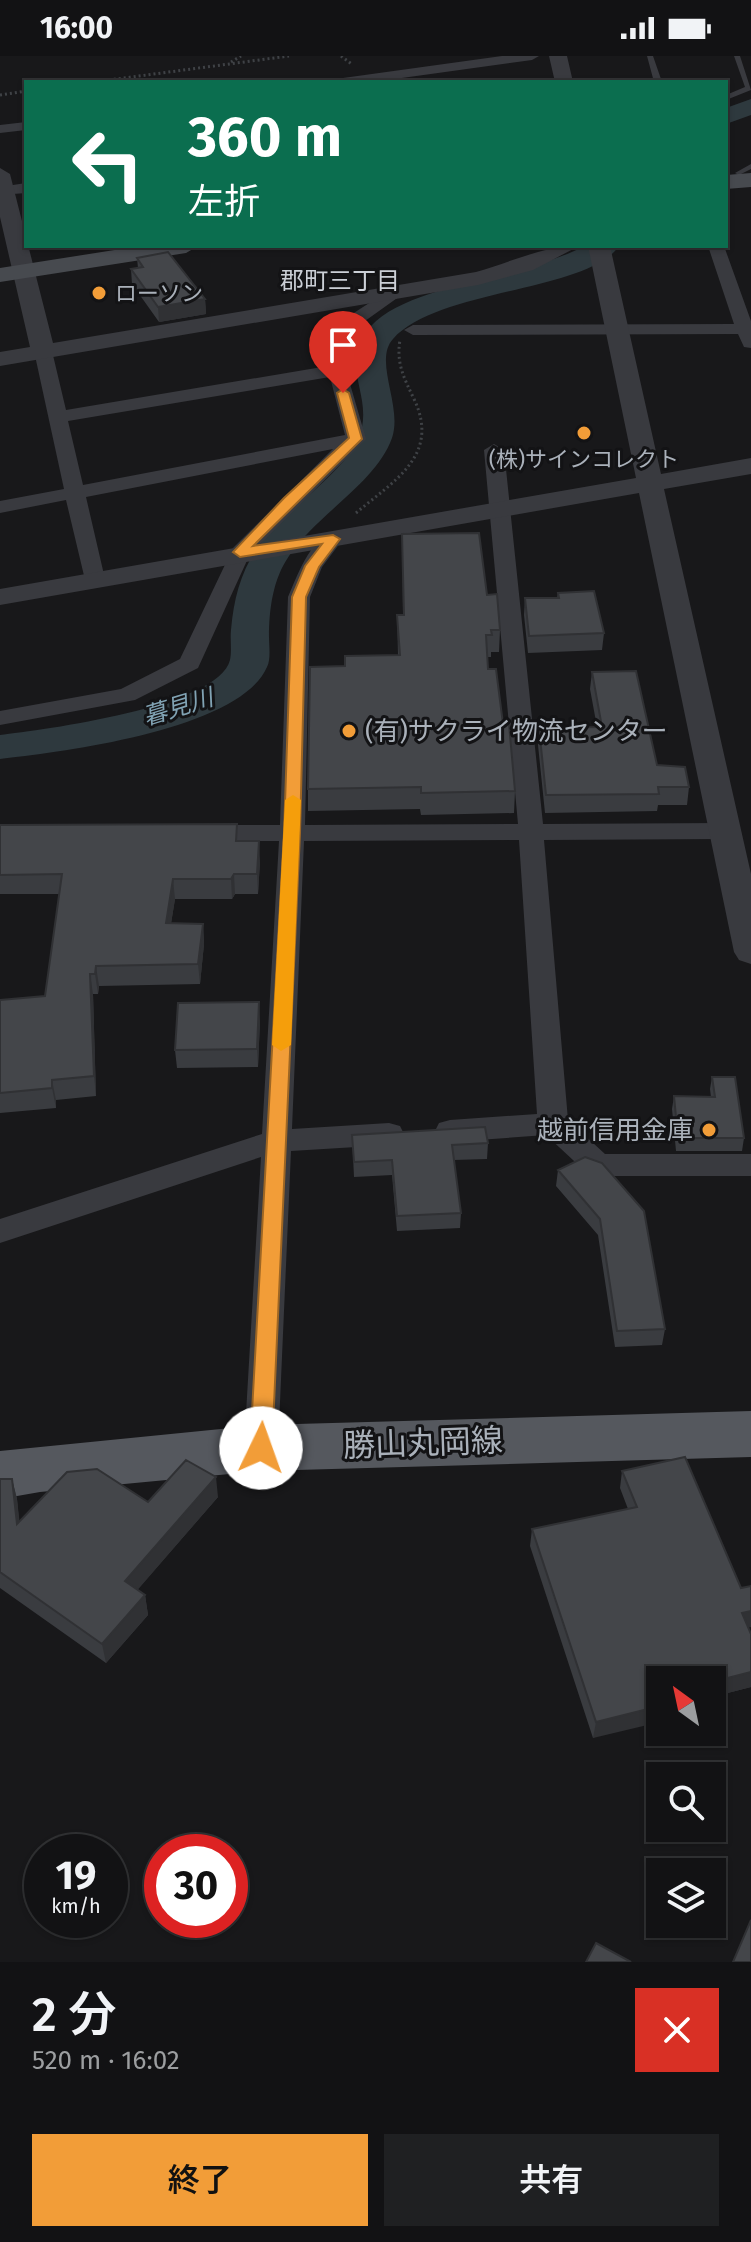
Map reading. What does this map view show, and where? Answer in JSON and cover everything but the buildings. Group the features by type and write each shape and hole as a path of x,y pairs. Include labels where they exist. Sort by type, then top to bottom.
{"main road":[{"path":"11,269 123,248"},
{"path":"11,269 171,248"},
{"name":"勝山丸岡線","path":"0,1475 40,1468 261,1448 751,1434"}],"street":[{"path":"371,80 532,56"},
{"path":"558,56 564,80"},
{"path":"0,129 24,126"},
{"path":"24,188 1,185 11,269 43,351 94,579"},
{"path":"0,359 478,278 525,265 563,248"},
{"path":"413,330 618,329 748,337 717,248"},
{"path":"600,255 650,484 738,831 751,952"},
{"path":"356,439 337,370 337,339 352,322 394,292"},
{"path":"58,417 337,370"},
{"path":"0,507 356,439"},
{"path":"0,718 127,695 190,663 240,552 288,501 356,439"},
{"path":"494,450 531,832 553,1124 598,1165 751,1165"},
{"path":"0,597 240,552 751,466"},
{"path":"261,1448 292,833 299,597 328,539"},
{"path":"169,833 738,831"},
{"path":"0,1231 276,1141 553,1124"}],"lane":[{"path":"650,56 657,80"},
{"path":"728,97 749,88 737,56"}],"path":[{"path":"226,64 241,56"},
{"path":"109,80 289,56"},
{"path":"0,95 24,91"},
{"path":"328,539 401,476 422,442 424,421 399,365 397,342 413,330"}],"waterway":[{"name":"暮見川","path":"728,116 751,106"},
{"name":"暮見川","path":"0,747 135,724 205,700 232,684 249,665 252,605 265,565 291,530 363,458 376,437 380,418 379,401 369,359 372,346 383,331 413,310 550,270 602,248"}],"slow traffic":[{"path":"281,1045 293,800"}],"place":[{"name":"ローソン","path":"99,293"},
{"name":"(株)サインコレクト","path":"584,433"},
{"name":"(有)サクライ物流センター","path":"349,731"},
{"name":"越前信用金庫","path":"709,1130"}],"district":[{"name":"郡町三丁目","path":"340,281"}],"route":[{"path":"261,1448 292,833 299,597 312,566 333,539 240,552 288,501 356,439 343,393"}]}
